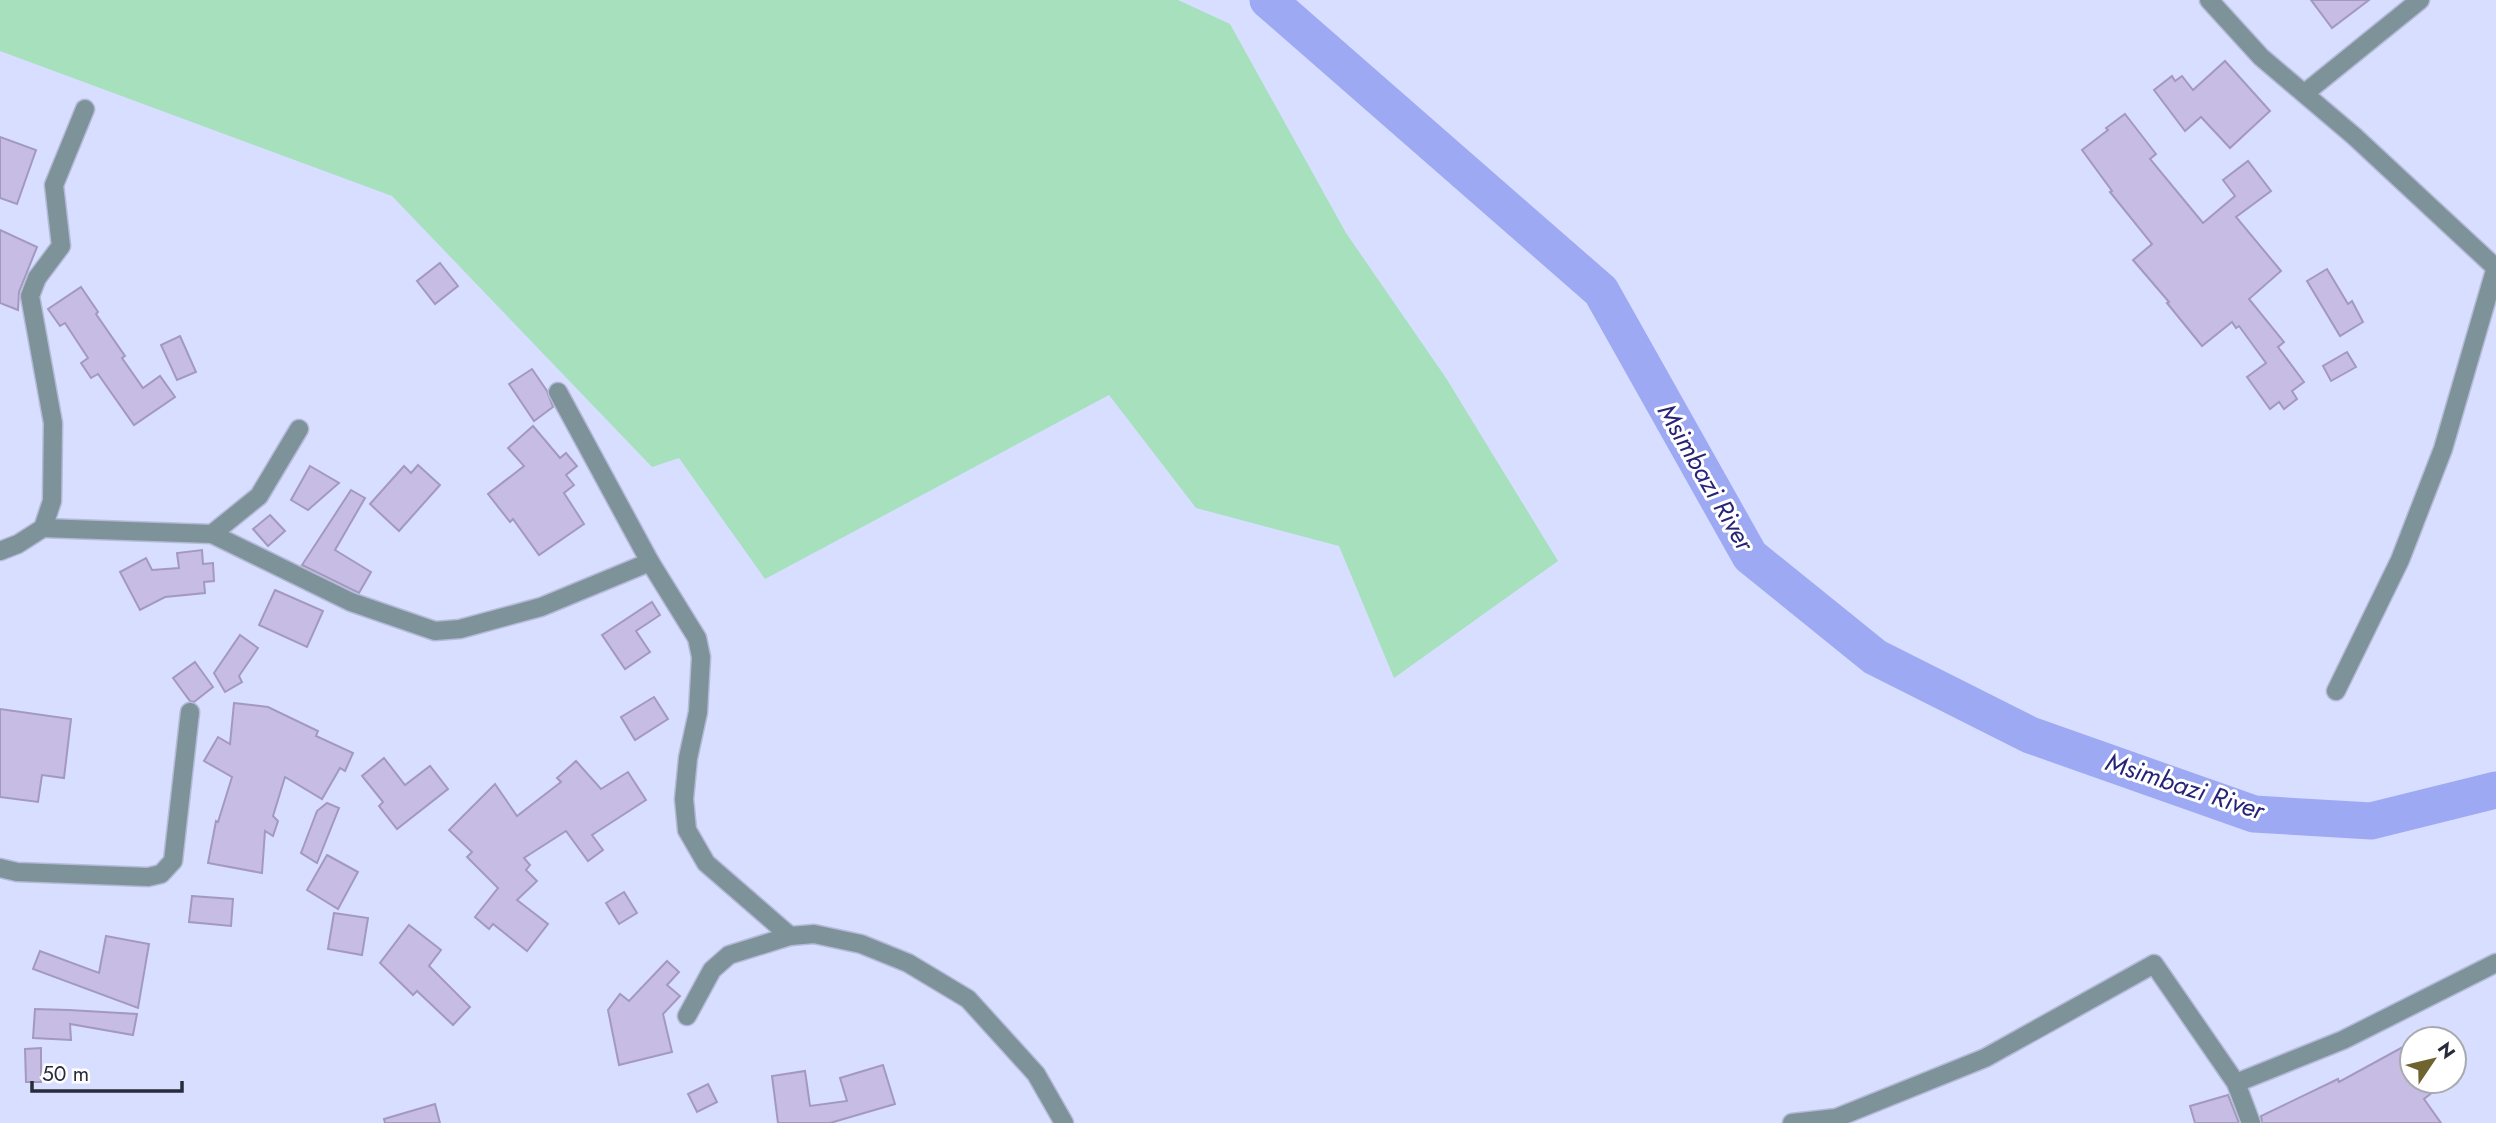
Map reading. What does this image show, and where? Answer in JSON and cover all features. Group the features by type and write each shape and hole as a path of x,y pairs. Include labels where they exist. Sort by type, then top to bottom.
{"street":[{"path":"2209,0 2261,57 2305,93 2496,267 2443,449 2400,560 2336,691"},
{"path":"2305,93 2420,0"},
{"path":"43,528 52,501 53,423 30,296 37,278 61,246 54,185 85,109"},
{"path":"558,391 650,562 696,638 701,657 698,712 686,772 684,799 687,830 706,863 790,936"},
{"path":"212,534 259,496 299,429"},
{"path":"0,551 18,544 43,528 212,534 351,602 435,631 460,629 541,607 650,562"},
{"path":"0,868 17,872 148,877 161,874 173,861 190,712"},
{"path":"687,1016 712,970 729,955 790,936 814,934 861,944 908,962 968,999 1036,1074 1064,1123"},
{"path":"2236,1083 2343,1040 2496,963"},
{"path":"1792,1123 1839,1121 1985,1058 2154,964 2236,1083 2251,1123"}],"green space":[{"path":"0,0 1178,0 1230,24 1346,233 1446,378 1558,561 1394,678 1339,546 1196,508 1109,395 765,579 679,458 652,467 392,196 0,51"}],"building":[{"path":"2311,0 2369,0 2332,28"},
{"path":"2225,61 2270,111 2230,148 2201,117 2185,131 2154,90 2172,76 2175,81 2182,76 2193,90"},
{"path":"2125,114 2156,154 2150,159 2203,223 2235,196 2223,180 2248,161 2271,191 2236,217 2281,271 2249,299 2284,342 2278,347 2304,382 2292,391 2297,399 2284,409 2279,402 2270,409 2247,377 2266,363 2239,326 2236,328 2232,322 2202,346 2133,260 2152,244 2110,192 2112,191 2082,150"},
{"path":"0,137 36,150 17,204 0,198"},
{"path":"0,230 37,247 19,292 18,310 0,303"},
{"path":"440,263 458,286 435,304 417,281"},
{"path":"2327,269 2348,304 2352,301 2363,322 2340,336 2307,281"},
{"path":"81,287 125,356 122,358 143,388 160,376 175,397 134,425 98,374 91,378 81,363 88,358 65,323 60,326 48,309"},
{"path":"180,336 196,372 177,380 161,345"},
{"path":"2347,352 2356,367 2331,381 2323,366"},
{"path":"532,369 547,391 553,407 534,421 509,384"},
{"path":"533,426 560,458 566,453 577,466 566,475 574,485 564,493 584,524 539,555 513,519 510,522 488,494 524,466 508,448"},
{"path":"418,465 440,485 399,531 370,504 404,466 411,473"},
{"path":"310,466 339,483 308,510 291,500"},
{"path":"351,490 365,498 335,550 371,572 359,593 302,565"},
{"path":"270,515 285,531 268,546 253,529"},
{"path":"202,550 203,564 213,563 214,581 204,582 205,593 165,597 140,610 120,572 146,558 152,570 179,568 177,553"},
{"path":"275,590 323,611 307,647 259,625"},
{"path":"652,602 660,615 636,631 650,652 625,669 602,635"},
{"path":"240,635 258,648 239,676 242,682 225,692 214,673"},
{"path":"195,662 213,687 194,702 190,701 173,678"},
{"path":"654,697 668,719 635,740 621,717"},
{"path":"234,703 268,707 318,731 316,736 353,753 345,771 340,768 322,799 285,777 273,816 278,821 273,836 265,831 262,873 208,863 216,821 218,822 232,777 204,761 218,737 230,744"},
{"path":"0,709 71,719 64,778 42,775 38,802 0,797"},
{"path":"384,758 405,785 430,766 448,789 397,829 379,806 383,802 362,776"},
{"path":"576,761 601,789 628,772 646,800 592,835 603,850 588,861 566,831 524,858 530,865 526,870 537,881 517,900 548,924 527,951 493,924 489,929 475,917 498,888 467,857 472,852 449,830 495,784 517,816 561,782 557,778"},
{"path":"327,803 339,808 317,863 301,853 317,811"},
{"path":"327,855 358,872 338,909 307,890"},
{"path":"624,892 637,913 619,924 606,903"},
{"path":"192,896 233,899 231,926 189,922"},
{"path":"334,913 368,918 362,955 328,949"},
{"path":"409,925 441,950 429,966 470,1007 453,1025 417,991 413,995 380,963"},
{"path":"106,936 149,944 138,1008 33,969 40,951 99,973"},
{"path":"667,961 679,972 667,985 680,996 663,1014 672,1052 619,1065 608,1010 620,994 629,1001"},
{"path":"35,1009 137,1014 133,1035 70,1024 71,1040 33,1038"},
{"path":"41,1048 41,1082 26,1082 25,1049"},
{"path":"2398,1050 2398,1095 2429,1095 2424,1099 2441,1123 2262,1123 2261,1116 2338,1079 2339,1082"},
{"path":"883,1065 895,1104 830,1123 778,1123 772,1076 805,1071 810,1106 847,1101 840,1078"},
{"path":"708,1084 717,1102 697,1112 688,1094"},
{"path":"2228,1095 2239,1123 2195,1123 2190,1106"},
{"path":"435,1104 440,1123 385,1123 384,1119"}],"waterway":[{"name":"Msimbazi River","path":"1268,0 1601,291 1750,556 1875,657 2030,735 2254,814 2371,821 2496,790"}]}
